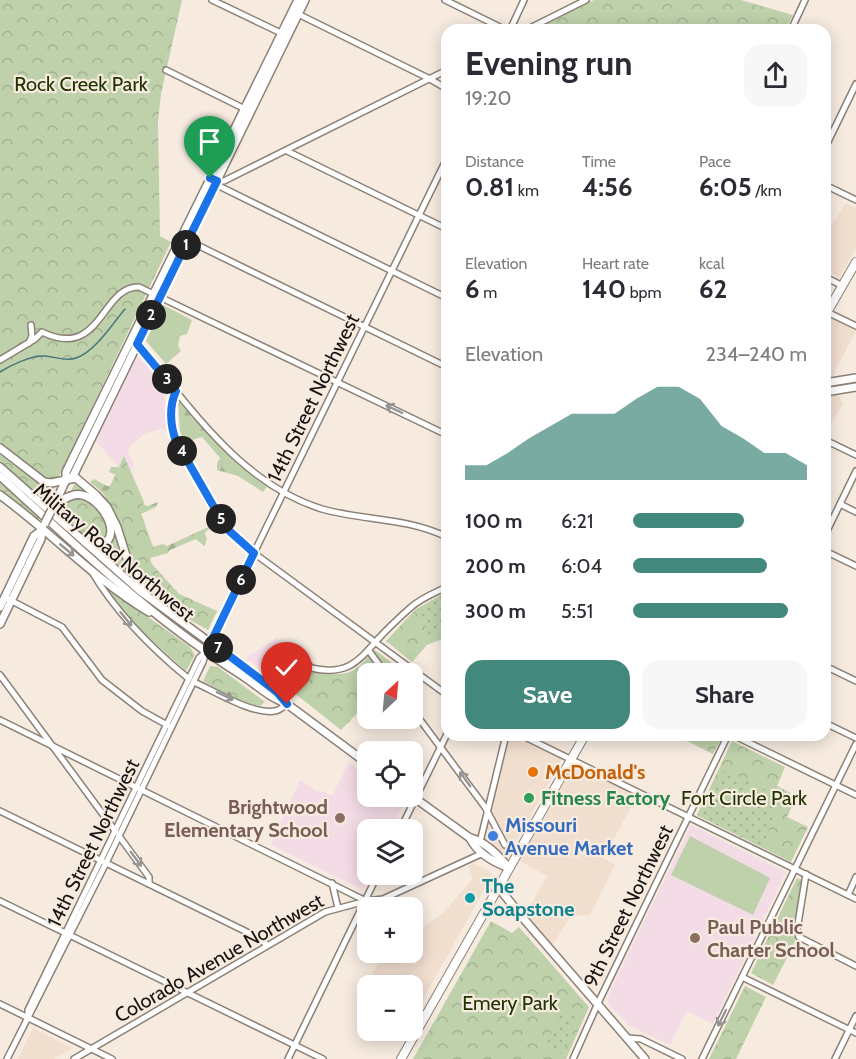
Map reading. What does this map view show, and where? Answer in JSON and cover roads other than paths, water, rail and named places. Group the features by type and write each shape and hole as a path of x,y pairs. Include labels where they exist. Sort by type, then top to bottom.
{"highway":[{"path":"831,306 856,262"},
{"path":"401,1059 582,741"}],"main road":[{"path":"295,13 298,0"},
{"path":"0,624 34,536 43,526 66,480 66,472 134,342 295,13 305,0"},
{"path":"831,382 856,378"},
{"path":"843,381 844,389"},
{"path":"831,391 856,387"},
{"path":"0,448 42,481 49,483 78,479 96,495 107,507 117,526 130,568 154,601"},
{"name":"Military Road Northwest","path":"0,467 154,601 277,692 287,704"},
{"name":"Military Road Northwest","path":"0,476 116,580 179,631 274,699 287,704"},
{"path":"0,493 43,526 91,571 127,598 179,631"},
{"path":"55,502 73,495 90,498 103,511 112,533 108,543 100,546 75,534"},
{"path":"0,607 8,599"},
{"path":"287,704 357,756"},
{"path":"423,804 500,856 509,868"},
{"path":"470,838 483,854 495,863 509,868"},
{"path":"498,887 645,1059"}],"street":[{"path":"212,0 284,35"},
{"path":"445,0 495,24"},
{"path":"511,24 524,0"},
{"path":"538,24 586,0"},
{"path":"794,24 805,0"},
{"path":"295,13 441,85"},
{"path":"166,70 248,110"},
{"path":"214,180 224,181 441,73"},
{"path":"831,136 856,84"},
{"path":"287,151 441,226"},
{"name":"14th Street Northwest","path":"7,1059 27,1018 28,1010 104,862 191,680 199,658 211,642 441,172"},
{"path":"214,180 219,186 441,295"},
{"path":"831,188 856,200"},
{"path":"185,238 441,364"},
{"path":"831,280 843,286"},
{"path":"0,360 29,343 42,332 60,338 81,335 93,327 115,300 129,288 141,287 441,432"},
{"path":"831,316 856,326"},
{"path":"29,343 32,336 31,325"},
{"path":"134,342 233,456 264,481 284,493 328,510 408,523 441,535"},
{"path":"176,391 171,404 176,441 226,528 254,553 441,691"},
{"path":"831,443 856,455"},
{"path":"831,523 856,471"},
{"path":"840,504 856,512"},
{"path":"831,554 856,566"},
{"path":"91,571 105,593 132,626 156,651 191,680 257,709 274,711 287,704"},
{"path":"299,653 311,668 331,670 348,667 359,661 412,606 441,590"},
{"path":"8,599 62,627 103,681 142,711 169,726"},
{"path":"369,651 378,663"},
{"path":"831,669 856,681"},
{"path":"0,675 149,878 149,884"},
{"path":"0,720 359,897"},
{"path":"423,723 489,812 505,845"},
{"path":"831,726 856,738"},
{"path":"423,781 444,741"},
{"path":"480,842 505,741"},
{"path":"534,741 856,898"},
{"name":"9th Street Northwest","path":"573,1059 725,741"},
{"path":"745,741 856,795"},
{"path":"702,1059 856,744"},
{"path":"0,811 259,938 267,945"},
{"name":"Colorado Avenue Northwest","path":"387,897 483,854"},
{"path":"806,874 797,930 799,937 856,966"},
{"path":"848,894 856,877"},
{"path":"332,882 338,908"},
{"path":"0,901 323,1059"},
{"name":"Colorado Avenue Northwest","path":"74,1059 318,916 357,903"},
{"path":"288,1059 357,919"},
{"path":"742,977 856,1033"},
{"path":"0,1005 112,1059"},
{"path":"835,1059 856,1016"},
{"path":"627,1038 641,1039 682,1059"}],"waterway":[{"path":"0,372 33,358 44,356 68,359 83,355 96,344 125,309"}],"place":[{"name":"McDonald's","path":"533,772"},
{"name":"Fitness Factory","path":"529,798"},
{"name":"Brightwood Elementary School","path":"340,818"},
{"name":"Missouri Avenue Market","path":"493,836"},
{"name":"The Soapstone","path":"470,898"},
{"name":"Paul Public Charter School","path":"695,938"}],"park label":[{"name":"Rock Creek Park","path":"81,84"},
{"name":"Fort Circle Park","path":"744,798"},
{"name":"Emery Park","path":"510,1003"}]}
